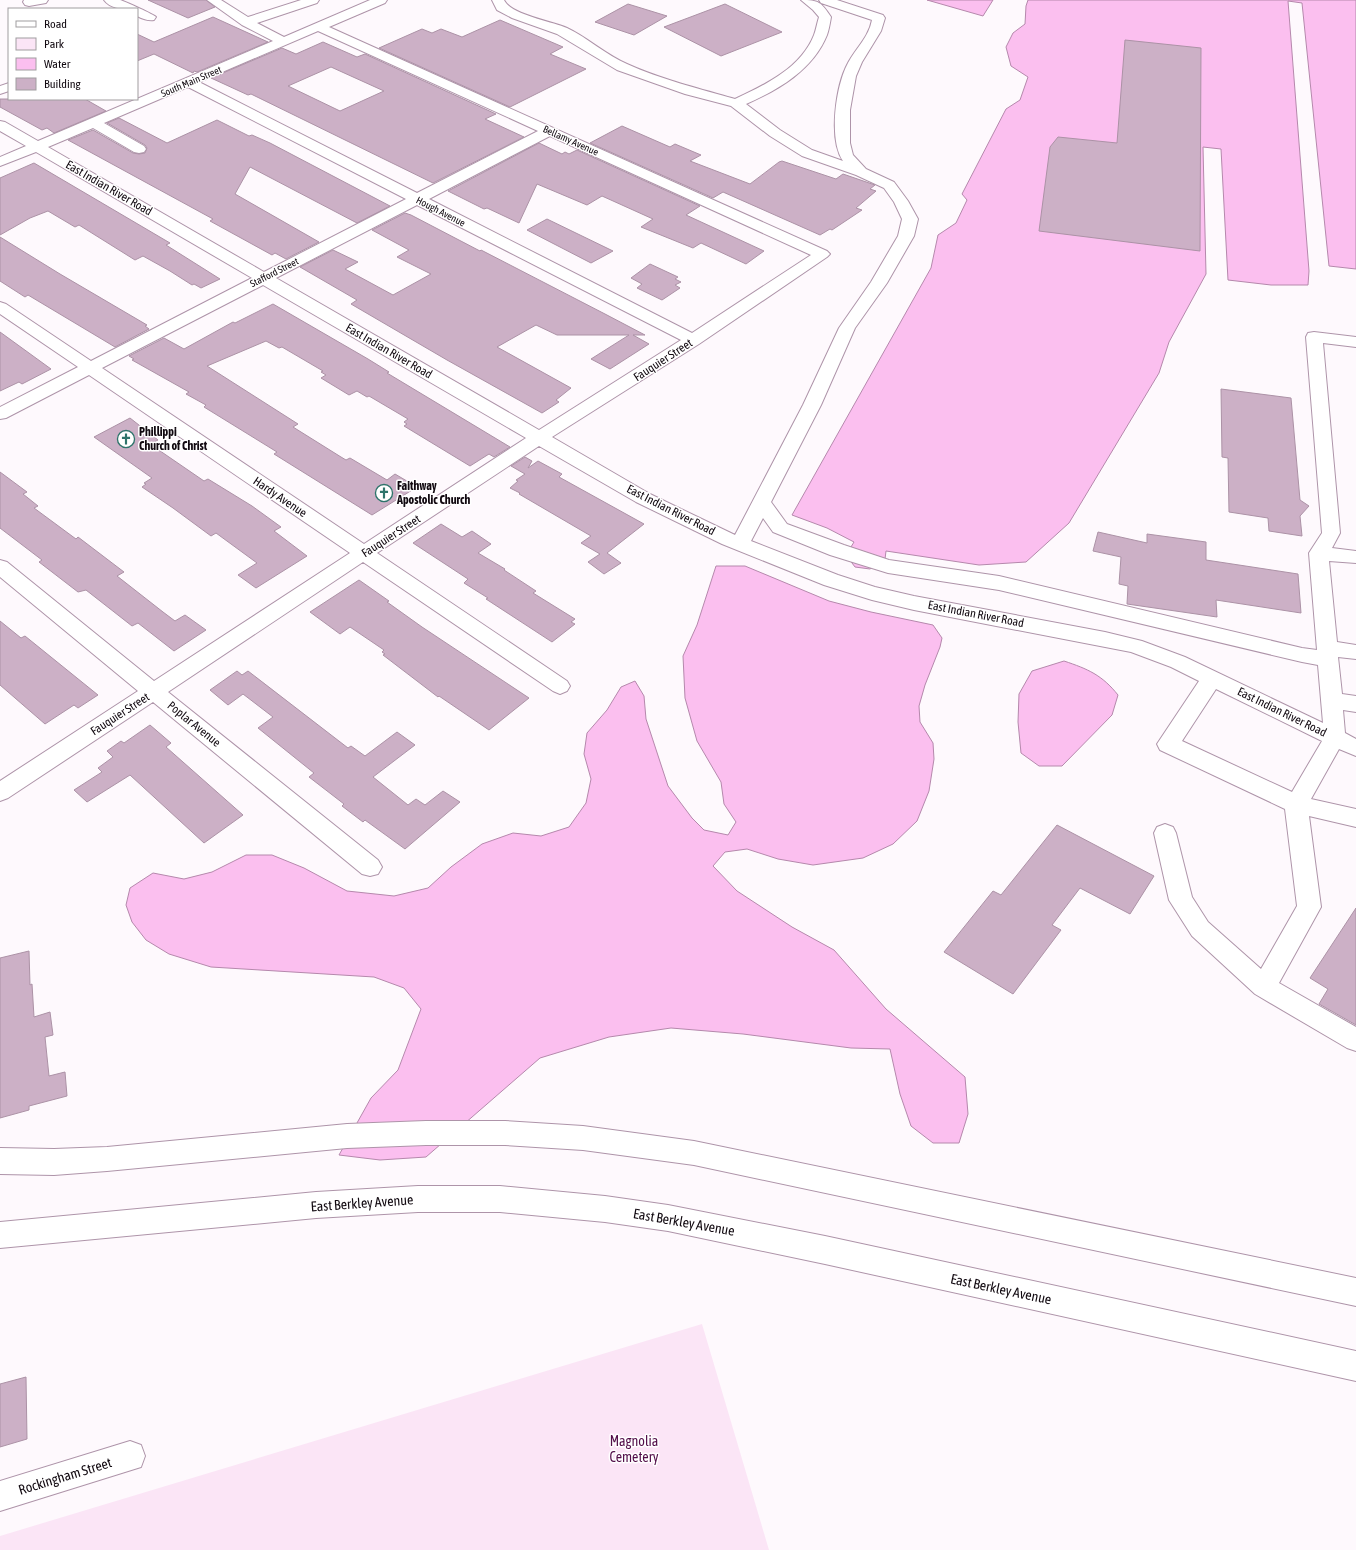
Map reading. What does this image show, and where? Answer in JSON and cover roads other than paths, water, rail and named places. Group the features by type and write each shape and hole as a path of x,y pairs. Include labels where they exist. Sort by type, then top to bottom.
{"street":[{"path":"29,4 42,0"},
{"path":"110,0 129,8"},
{"path":"213,0 246,22 284,42"},
{"path":"246,22 313,0"},
{"name":"South Main Street","path":"0,162 382,0"},
{"path":"498,0 501,7 516,15 562,31 622,68 690,91 736,103 775,133 807,153 861,172 889,185 901,201 910,219 906,236 879,283 847,328 812,405 740,544"},
{"path":"736,103 781,82 808,57 819,39 825,17 817,7 807,0"},
{"path":"825,0 879,18 878,28 851,69 841,132 844,152 861,172"},
{"path":"138,12 150,18"},
{"name":"Bellamy Avenue","path":"319,27 822,254"},
{"name":"Hough Avenue","path":"189,82 693,340"},
{"path":"93,122 139,149"},
{"name":"East Indian River Road","path":"0,126 38,146 643,498 740,544 831,580 872,593 914,603 1135,646 1178,662 1356,748"},
{"name":"Stafford Street","path":"0,414 416,198 549,131"},
{"name":"Fauquier Street","path":"0,792 586,407 693,340 822,254"},
{"name":"Hardy Avenue","path":"0,308 560,686"},
{"path":"1264,988 1309,907 1296,804 1335,738 1319,553 1331,534 1314,337 1356,342"},
{"path":"762,502 780,528 837,550 888,566 999,583 1302,655 1356,652"},
{"path":"1319,553 1356,558"},
{"name":"Poplar Avenue","path":"4,576 154,692 370,867"},
{"path":"1212,679 1168,744 1296,804 1356,818"},
{"path":"1332,701 1356,704"},
{"path":"1165,833 1181,900 1200,929 1264,988 1356,1040"},
{"path":"0,1161 54,1162 100,1159 347,1136 426,1132 505,1133 584,1138 694,1153 1356,1292"},
{"name":"East Berkley Avenue","path":"0,1235 316,1205 418,1199 500,1199 606,1209 668,1218 825,1250 1356,1366"},
{"name":"Rockingham Street","path":"0,1496 130,1456"}],"water":[{"path":"927,0 993,0 983,16"},
{"path":"1028,0 1356,0 1356,269 1329,266 1302,3 1288,1 1309,271 1308,285 1271,285 1228,280 1221,149 1203,147 1206,274 1169,342 1159,373 1069,523 1026,562 979,565 886,551 885,559 870,569 855,567 846,555 854,542 827,528 792,515 931,268 938,235 956,223 967,200 962,194 1006,109 1020,100 1028,77 1011,66 1006,47 1013,33 1025,24 1026,6"},
{"path":"716,566 745,566 829,601 871,612 933,625 942,638 919,706 920,722 933,743 934,759 929,791 917,821 893,844 863,858 813,865 778,859 747,849 725,852 713,866 737,891 792,927 834,950 886,1009 965,1077 968,1114 959,1143 933,1143 911,1126 900,1094 890,1049 851,1048 743,1034 671,1028 609,1037 540,1058 426,1157 380,1160 339,1155 371,1098 398,1070 421,1009 404,988 374,977 211,967 169,954 146,940 132,922 126,905 130,888 153,873 184,879 212,872 246,855 272,855 304,868 347,891 394,896 428,888 451,867 482,844 513,833 541,836 569,827 586,803 591,779 584,754 587,733 607,710 621,687 635,681 644,696 646,719 668,786 692,818 704,830 728,835 736,822 724,804 721,782 697,741 685,698 683,656 697,625"},
{"path":"1064,661 1094,674 1106,682 1118,695 1112,715 1062,766 1039,766 1021,753 1018,722 1019,694 1032,671"}],"place":[{"name":"Phillippi Church of Christ","path":"126,439"},
{"name":"Faithway Apostolic Church","path":"384,493"}],"park label":[{"name":"Magnolia Cemetery","path":"634,1450"}]}
